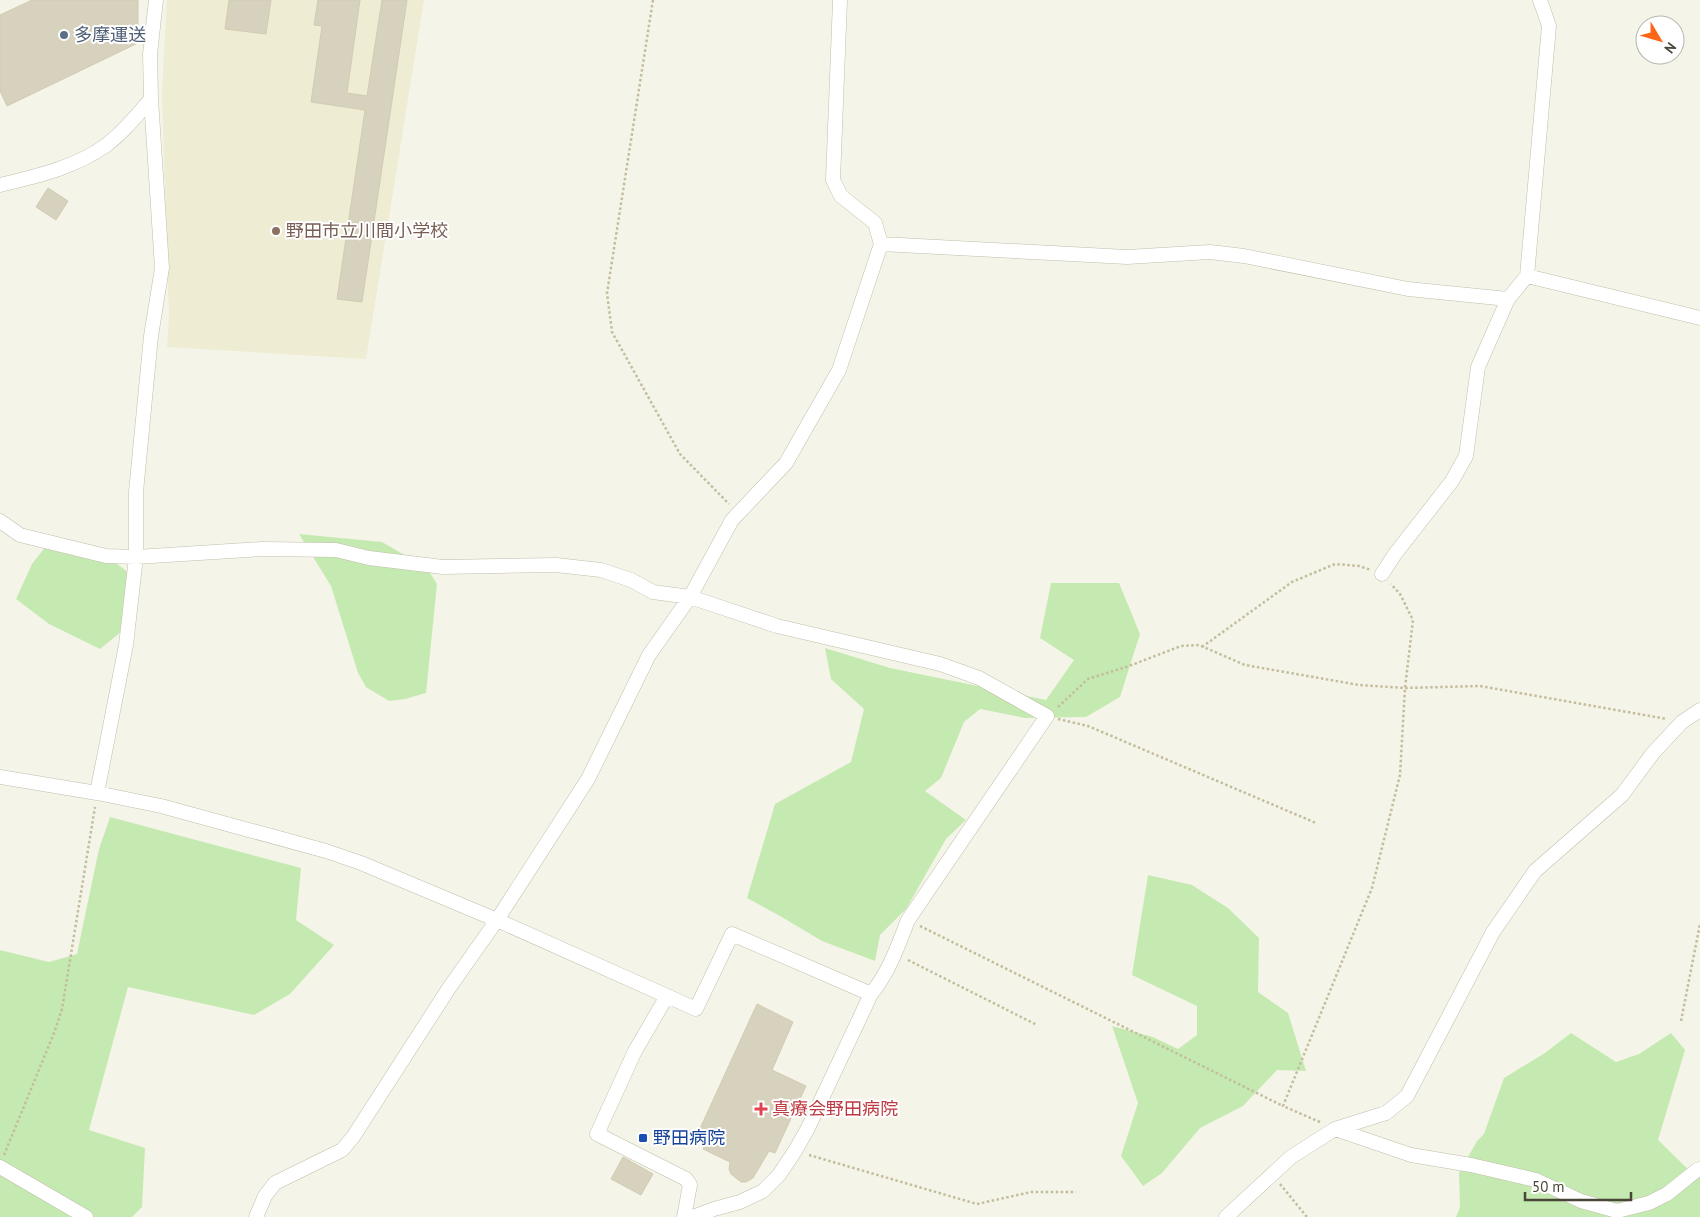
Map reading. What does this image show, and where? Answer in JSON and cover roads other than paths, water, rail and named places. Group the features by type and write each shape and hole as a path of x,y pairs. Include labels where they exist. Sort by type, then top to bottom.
{"street":[{"path":"98,793 126,645 136,557 136,492 151,336 162,268 151,99 150,54 156,0"},
{"path":"256,1217 265,1196 275,1183 342,1150 353,1137 449,988 497,920 588,779 649,655 690,597 732,520 786,463 839,370 881,244 875,223 841,196 833,180 840,0"},
{"path":"1382,574 1395,554 1452,480 1466,456 1478,367 1508,299 1527,276 1549,26 1540,0"},
{"path":"0,185 65,167 104,146 126,127 151,99"},
{"path":"881,244 1127,257 1210,252 1244,256 1408,289 1508,299"},
{"path":"1527,276 1700,318"},
{"path":"0,521 20,535 106,556 136,557 262,549 336,550 369,558 444,567 556,565 601,570 631,580 653,592 690,597 777,626 940,664 979,678 1047,716 908,920 895,954 880,983 871,994 796,1151 779,1175 763,1191 740,1202 693,1217"},
{"path":"1226,1217 1291,1157 1335,1129 1386,1113 1407,1096 1493,932 1534,871 1622,796 1653,753 1682,722 1700,710"},
{"path":"0,777 98,793 161,806 326,851 361,863 497,920 696,1009 732,934 871,994"},
{"path":"667,996 635,1051 597,1134 686,1179 690,1185 684,1217"},
{"path":"1335,1129 1411,1155 1471,1165 1536,1180 1581,1201 1617,1211 1649,1203 1667,1194 1700,1169"},
{"path":"2,1161 86,1217"}],"place":[{"name":"多摩運送","path":"64,35"},
{"name":"野田市立川間小学校","path":"276,231"},
{"name":"真療会野田病院","path":"761,1109"},
{"name":"野田病院","path":"643,1138"}]}
